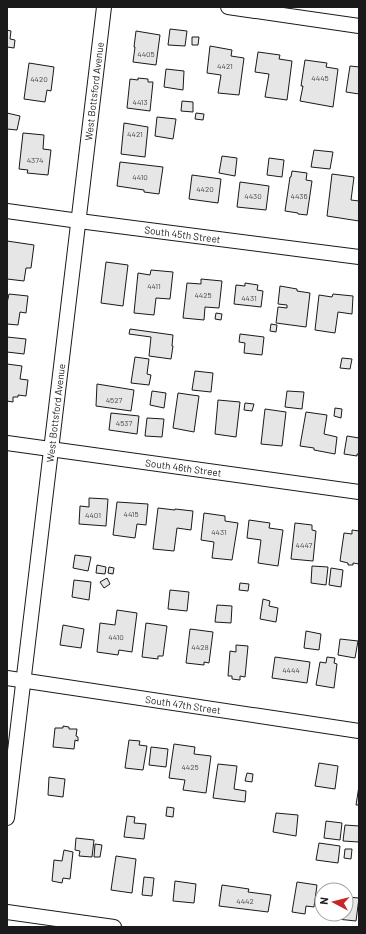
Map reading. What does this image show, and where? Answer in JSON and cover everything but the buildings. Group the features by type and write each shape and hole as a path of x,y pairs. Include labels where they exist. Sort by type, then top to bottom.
{"street":[{"name":"West Bottsford Avenue","path":"7,818 104,7"},
{"path":"228,7 359,26"},
{"name":"South 45th Street","path":"7,211 359,257"},
{"name":"South 46th Street","path":"7,444 359,492"},
{"name":"South 47th Street","path":"7,678 359,730"},
{"path":"7,912 114,927"}]}
